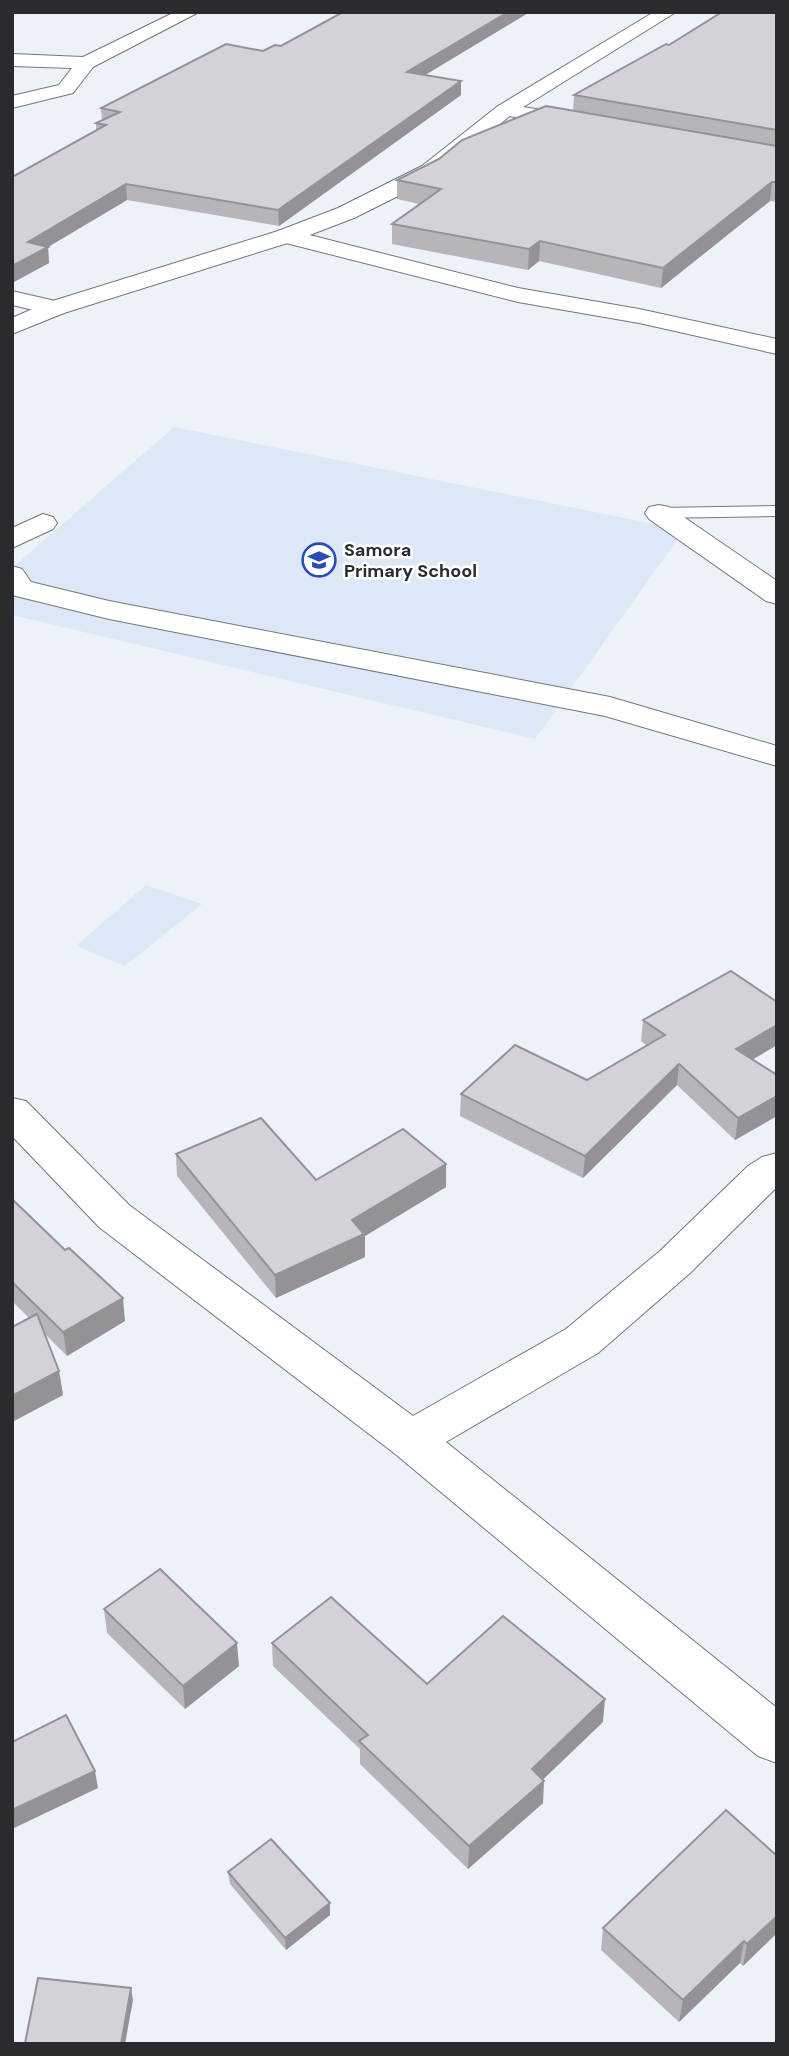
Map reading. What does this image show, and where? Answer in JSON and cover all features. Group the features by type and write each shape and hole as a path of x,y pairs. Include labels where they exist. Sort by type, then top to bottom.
{"street":[{"path":"12,61 86,62 190,12"},
{"path":"12,327 55,308 286,236 346,214 430,171 505,110 667,12"},
{"path":"12,102 66,89 86,62"},
{"path":"505,110 596,125"},
{"path":"286,236 518,295 639,316 777,347"},
{"path":"12,298 55,308"},
{"path":"12,513 43,523 12,539"},
{"path":"659,513 777,595"},
{"path":"12,575 20,587 109,610 610,707 777,756"},
{"path":"12,1111 114,1216 411,1440 777,1740"},
{"path":"411,1440 582,1341 675,1262 763,1176 777,1167"}],"lane":[{"path":"659,513 777,510"}],"shaded area":[{"path":"174,427 684,530 535,739 12,615 12,568"},
{"path":"146,885 202,904 125,966 76,946"}],"building":[{"path":"343,12 508,12 407,72 461,81 278,210 126,184 28,242 48,247 12,266 12,177 106,125 96,123 120,112 101,108 226,44 263,51 275,45 281,46"},
{"path":"722,12 777,12 777,130 574,95 666,44 669,45"},
{"path":"546,106 777,146 777,182 772,182 663,268 540,241 529,249 392,224 441,189 397,180 439,159 462,140"},
{"path":"731,971 777,1002 777,1025 736,1049 777,1075 777,1096 738,1118 679,1064 585,1156 461,1094 515,1045 587,1080 665,1035 643,1020"},
{"path":"261,1118 316,1180 403,1129 446,1164 352,1220 364,1234 275,1275 176,1154"},
{"path":"12,1199 65,1250 69,1248 123,1298 63,1332 12,1282"},
{"path":"37,1314 59,1371 12,1396 12,1327"},
{"path":"160,1569 237,1643 183,1686 104,1609"},
{"path":"331,1597 427,1684 503,1616 605,1699 532,1769 544,1781 469,1846 359,1741 368,1735 272,1643"},
{"path":"66,1715 95,1771 12,1810 12,1742"},
{"path":"726,1810 777,1856 777,1916 747,1944 744,1941 683,2000 603,1928"},
{"path":"271,1839 330,1903 285,1938 228,1872"},
{"path":"38,1978 131,1988 121,2044 25,2043"}],"place":[{"name":"Samora Primary School","path":"319,560"}]}
